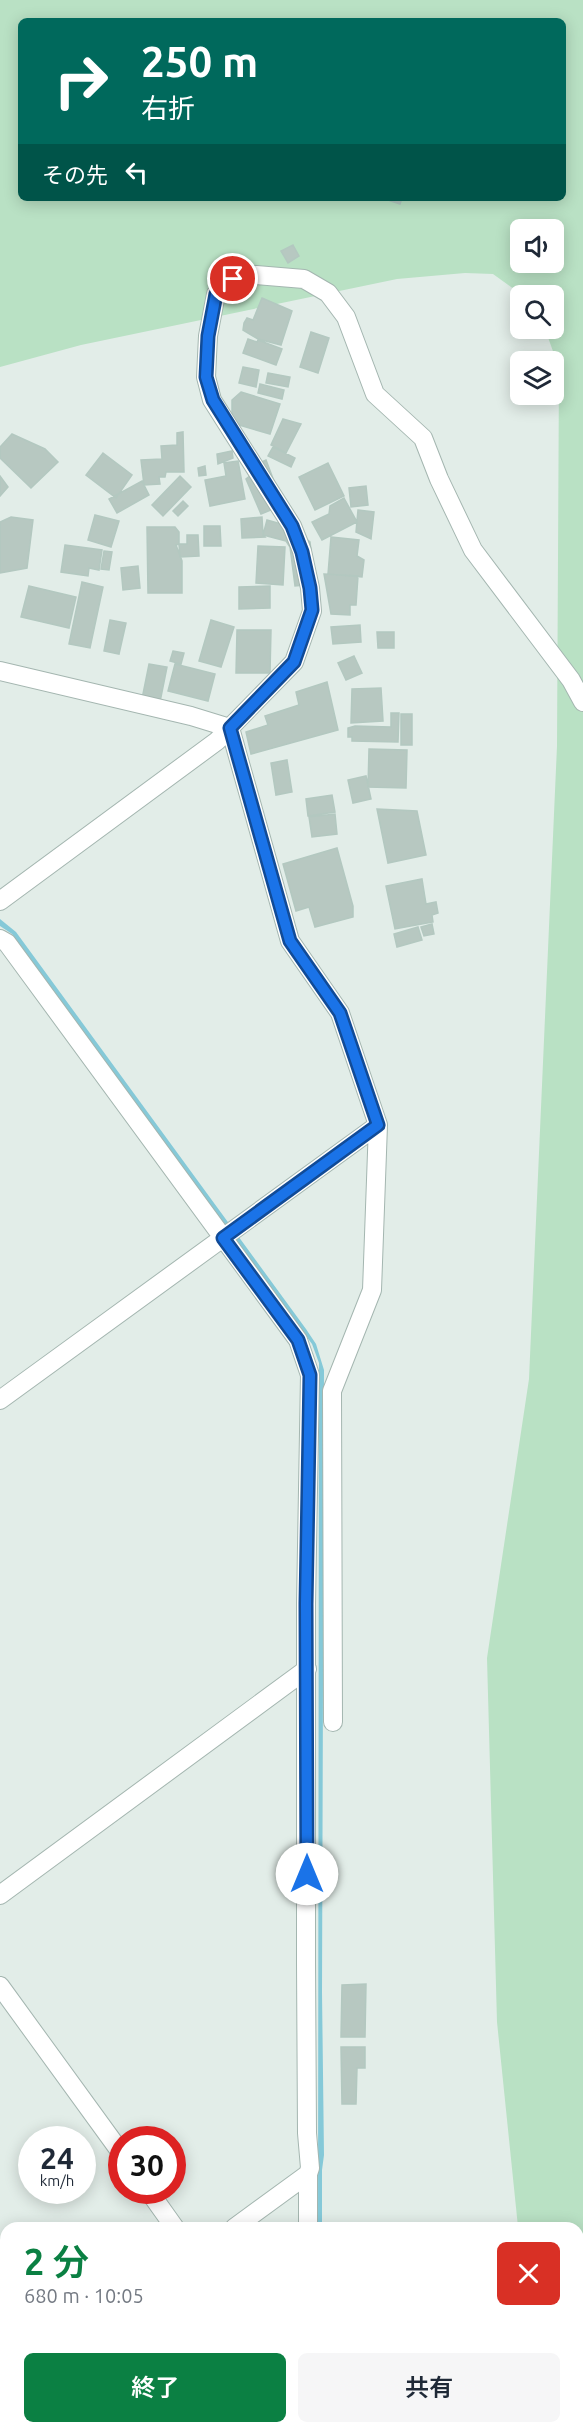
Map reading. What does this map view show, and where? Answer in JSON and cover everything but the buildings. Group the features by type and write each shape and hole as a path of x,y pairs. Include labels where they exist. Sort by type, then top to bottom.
{"street":[{"path":"0,901 217,741 294,662 312,610 302,552 292,526 213,400 206,377 208,336 216,294 233,279 256,275 304,279 328,293 346,317 375,394 423,438 439,479 473,550 571,680 583,702"},
{"path":"0,671 191,716 230,728"},
{"path":"230,728 290,941 340,1013 378,1125 372,1290 332,1391 333,1722"},
{"path":"0,939 7,943 298,1340 310,1375 306,1963 310,2168 308,2222"},
{"path":"0,1400 378,1125"},
{"path":"0,1895 307,1669"},
{"path":"0,1986 108,2135"},
{"path":"242,2222 308,2174"},
{"path":"158,2204 171,2222"}],"green space":[{"path":"0,0 583,0 583,2222 517,2222 497,2022 487,1658 529,1379 557,746 559,405 564,405 564,351 553,351 549,339 564,339 564,285 510,286 493,274 465,273 397,279 81,345 0,367"}],"water":[{"path":"0,919 16,932 306,1329 316,1344 324,1370 322,1992 324,2155 322,2222 318,2222 319,1363 312,1344 12,934 0,926"}],"route":[{"path":"233,279 216,294 208,336 206,377 213,400 292,526 302,552 312,610 294,662 230,728 290,941 301,960 340,1013 378,1125 223,1238 298,1340 310,1375 306,1604 307,1874"}]}
